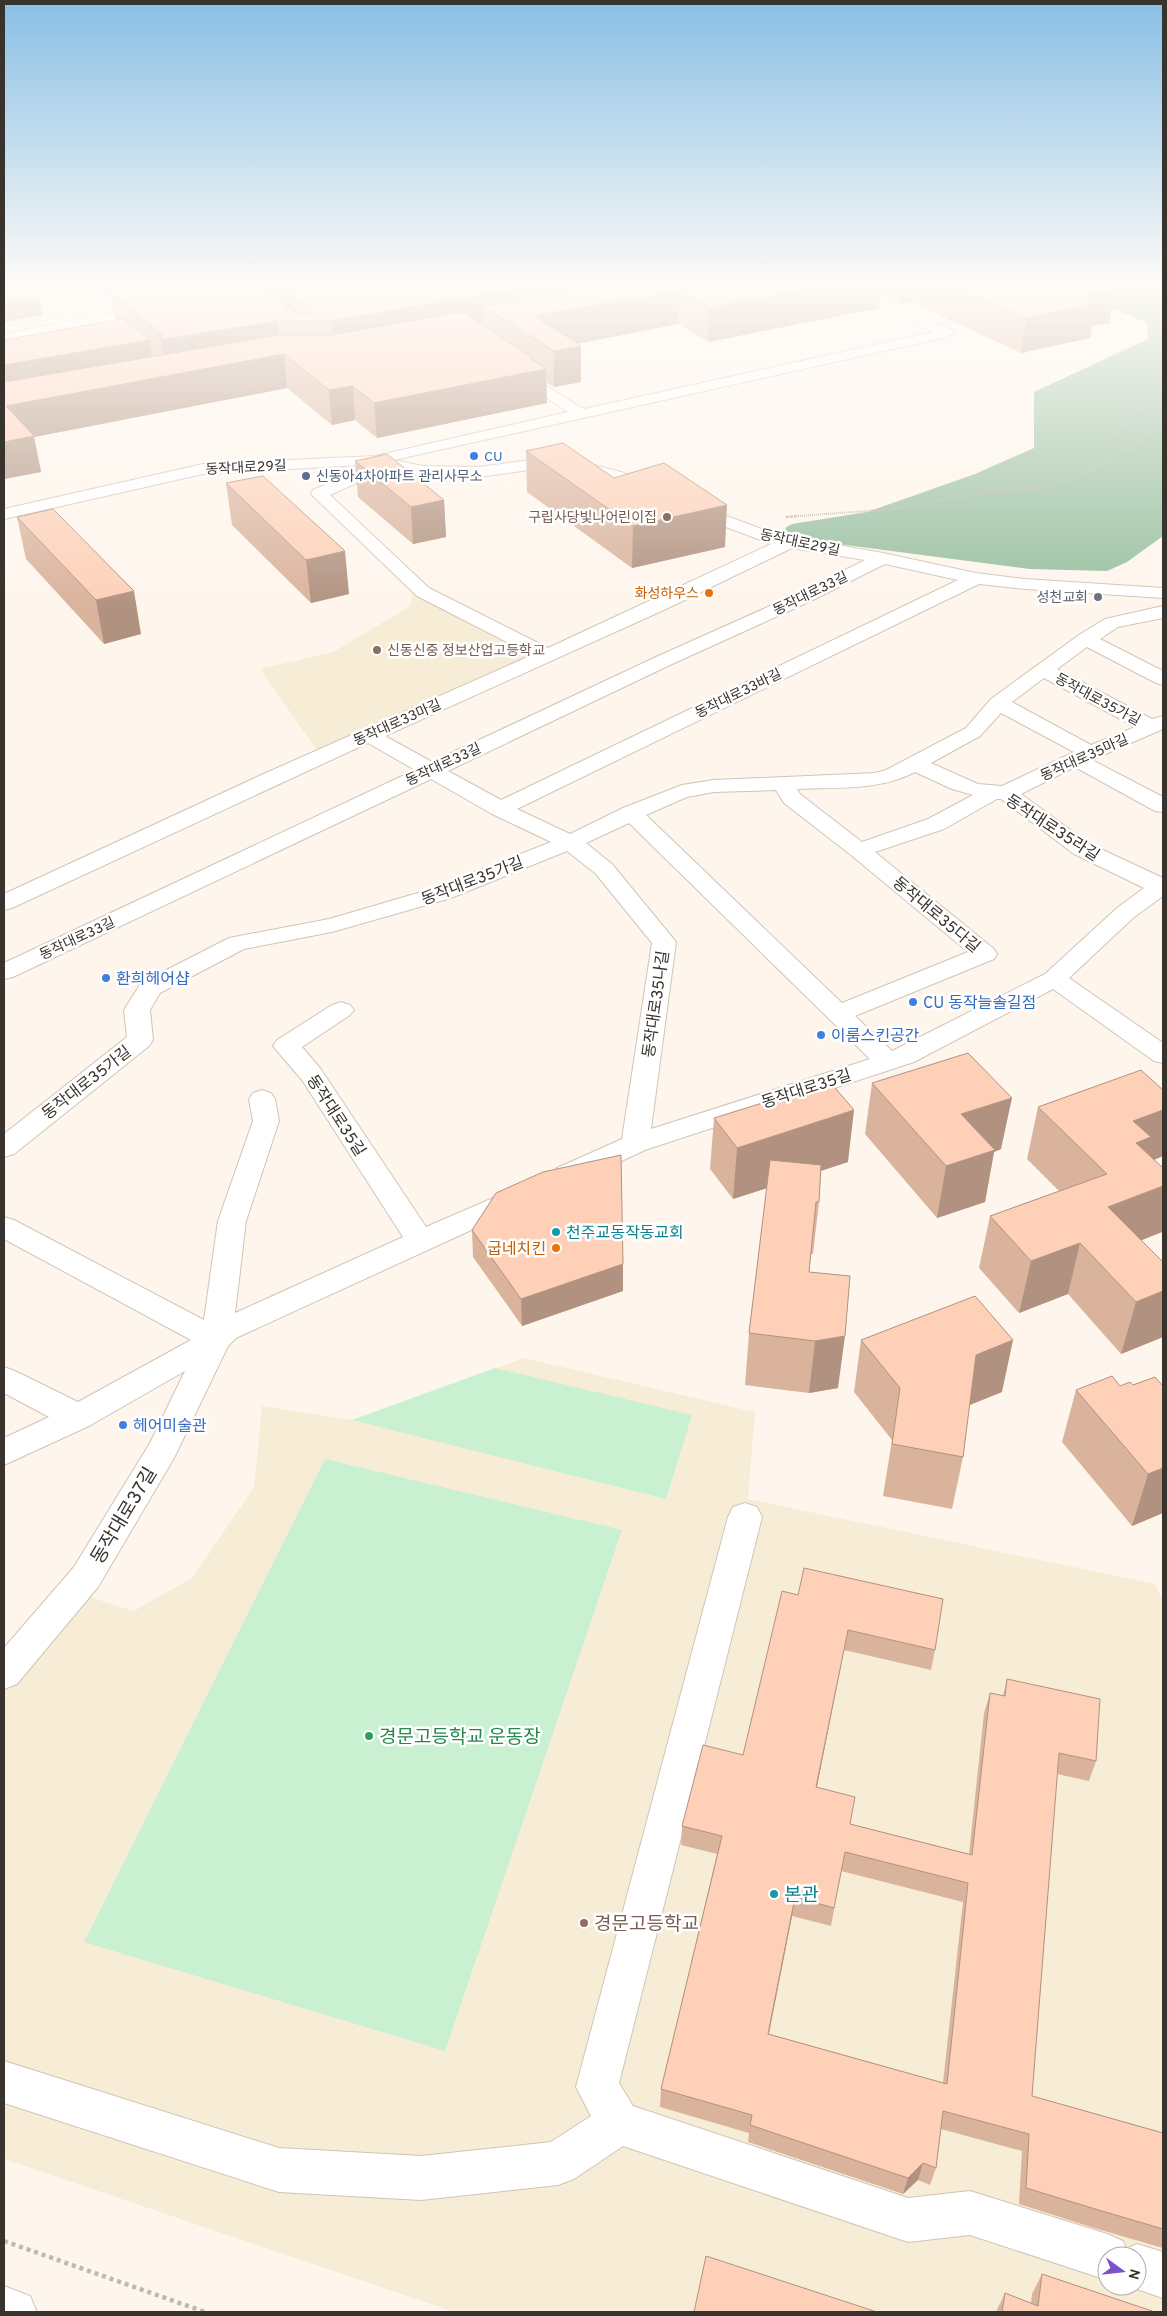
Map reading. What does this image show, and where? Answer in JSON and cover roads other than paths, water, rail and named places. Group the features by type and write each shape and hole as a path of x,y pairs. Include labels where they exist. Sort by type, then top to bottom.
{"street":[{"path":"550,393 580,413"},
{"path":"547,655 423,592 319,494 366,473 372,460 671,393"},
{"name":"동작대로29길","path":"4,514 203,469 372,460 423,471 479,472 558,461 615,476 771,539 884,558 976,578 1025,584 1163,593"},
{"name":"동작대로33마길","path":"4,903 790,542"},
{"name":"동작대로33길","path":"4,972 663,660 805,597 884,558"},
{"name":"동작대로33바길","path":"500,809 976,578"},
{"name":"동작대로35가길","path":"4,1148 140,1040 137,1010 150,988 237,943 332,925 443,893 570,842 682,791 714,786 875,779 893,775 973,732 998,703 1045,671 1086,639 1112,623 1163,612"},
{"path":"1086,639 1163,678"},
{"name":"동작대로35가길","path":"1045,671 1151,727"},
{"path":"998,703 1163,806"},
{"path":"1151,727 1163,745"},
{"name":"동작대로35마길","path":"999,794 1151,727"},
{"path":"369,735 500,809 570,842"},
{"name":"동작대로35라길","path":"914,764 975,790 999,794 1082,849 1162,887"},
{"name":"동작대로35다길","path":"783,784 792,798 859,850 985,954 838,1014"},
{"path":"859,850 936,824 999,794"},
{"path":"631,813 888,1062"},
{"name":"동작대로35나길","path":"570,842 604,869 664,942 635,1144"},
{"name":"동작대로35길","path":"4,1452 78,1418 216,1340 225,1330 635,1144 905,1056 1054,979 1125,913 1162,887"},
{"path":"1054,979 1163,1056"},
{"name":"동작대로35길","path":"341,1010 286,1046 311,1074 420,1241"},
{"path":"4,1227 216,1340 232,1221 266,1121 262,1100"},
{"name":"동작대로37길","path":"4,1673 86,1577 163,1449 216,1340"},
{"path":"4,1379 78,1418"},
{"path":"744,1517 596,2087 619,2123 908,2220 970,2212 1097,2254"},
{"path":"4,2082 279,2170 421,2178 558,2163 619,2123"},
{"path":"1147,2270 1163,2275"},
{"path":"4,2309 14,2312"}],"place":[{"name":"CU","path":"474,456"},
{"name":"신동아4차아파트 관리사무소","path":"306,476"},
{"name":"구립사당빛나어린이집","path":"667,517"},
{"name":"화성하우스","path":"709,593"},
{"name":"성천교회","path":"1098,597"},
{"name":"신동신중 정보산업고등학교","path":"377,650"},
{"name":"환희헤어샵","path":"106,978"},
{"name":"CU 동작늘솔길점","path":"913,1002"},
{"name":"이룸스킨공간","path":"821,1035"},
{"name":"천주교동작동교회","path":"556,1232"},
{"name":"굽네치킨","path":"556,1248"},
{"name":"헤어미술관","path":"123,1425"},
{"name":"경문고등학교 운동장","path":"369,1736"},
{"name":"본관","path":"774,1894"},
{"name":"경문고등학교","path":"584,1923"}]}
